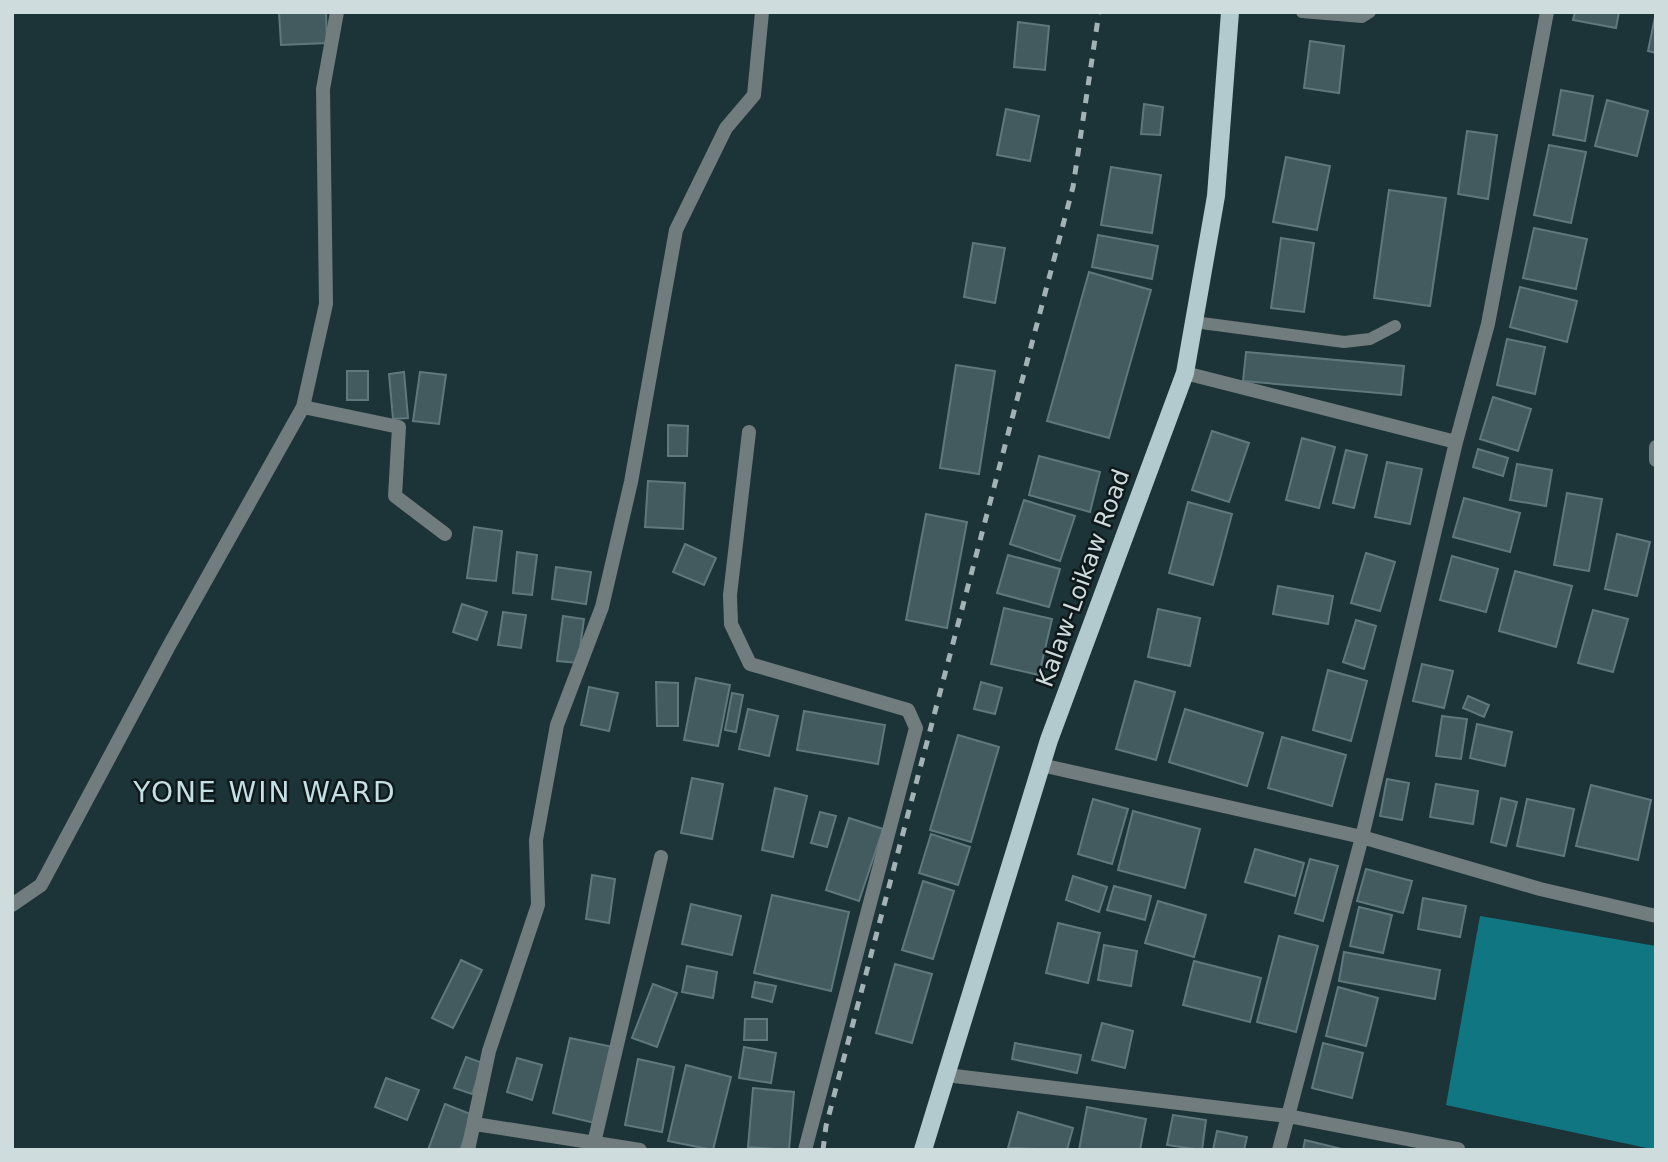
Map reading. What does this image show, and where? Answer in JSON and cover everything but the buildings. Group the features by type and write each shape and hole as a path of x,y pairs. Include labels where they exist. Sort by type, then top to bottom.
{"main road":[{"name":"Kalaw-Loikaw Road","path":"923,1150 1041,765 1185,373 1216,196 1230,12"}],"street":[{"path":"12,905 41,885 170,644 303,407 326,304 323,89 337,12"},
{"path":"468,1150 489,1051 538,905 536,840 557,725 602,607 631,482 676,230 726,128 754,94 762,12"},
{"path":"1279,1150 1362,837 1455,442 1488,324 1547,12"},
{"path":"1185,373 1455,442"},
{"path":"303,407 399,427 395,496 445,534"},
{"path":"749,432 730,596 731,624 750,664 908,710 916,728 805,1150"},
{"path":"1656,446 1656,460"},
{"path":"1041,765 1362,837 1540,889 1656,916"},
{"path":"594,1143 662,857"},
{"path":"946,1075 1288,1116 1458,1149"},
{"path":"475,1124 640,1150"}],"lane":[{"path":"1302,12 1362,17 1370,12"},
{"path":"1194,323 1344,342 1370,339 1395,326"}],"water":[{"path":"1480,916 1656,946 1656,1150 1446,1105"}],"railway":[{"path":"823,1150 826,1126 1073,187 1099,12"}],"district":[{"name":"YONE WIN WARD","path":"265,792"}]}
